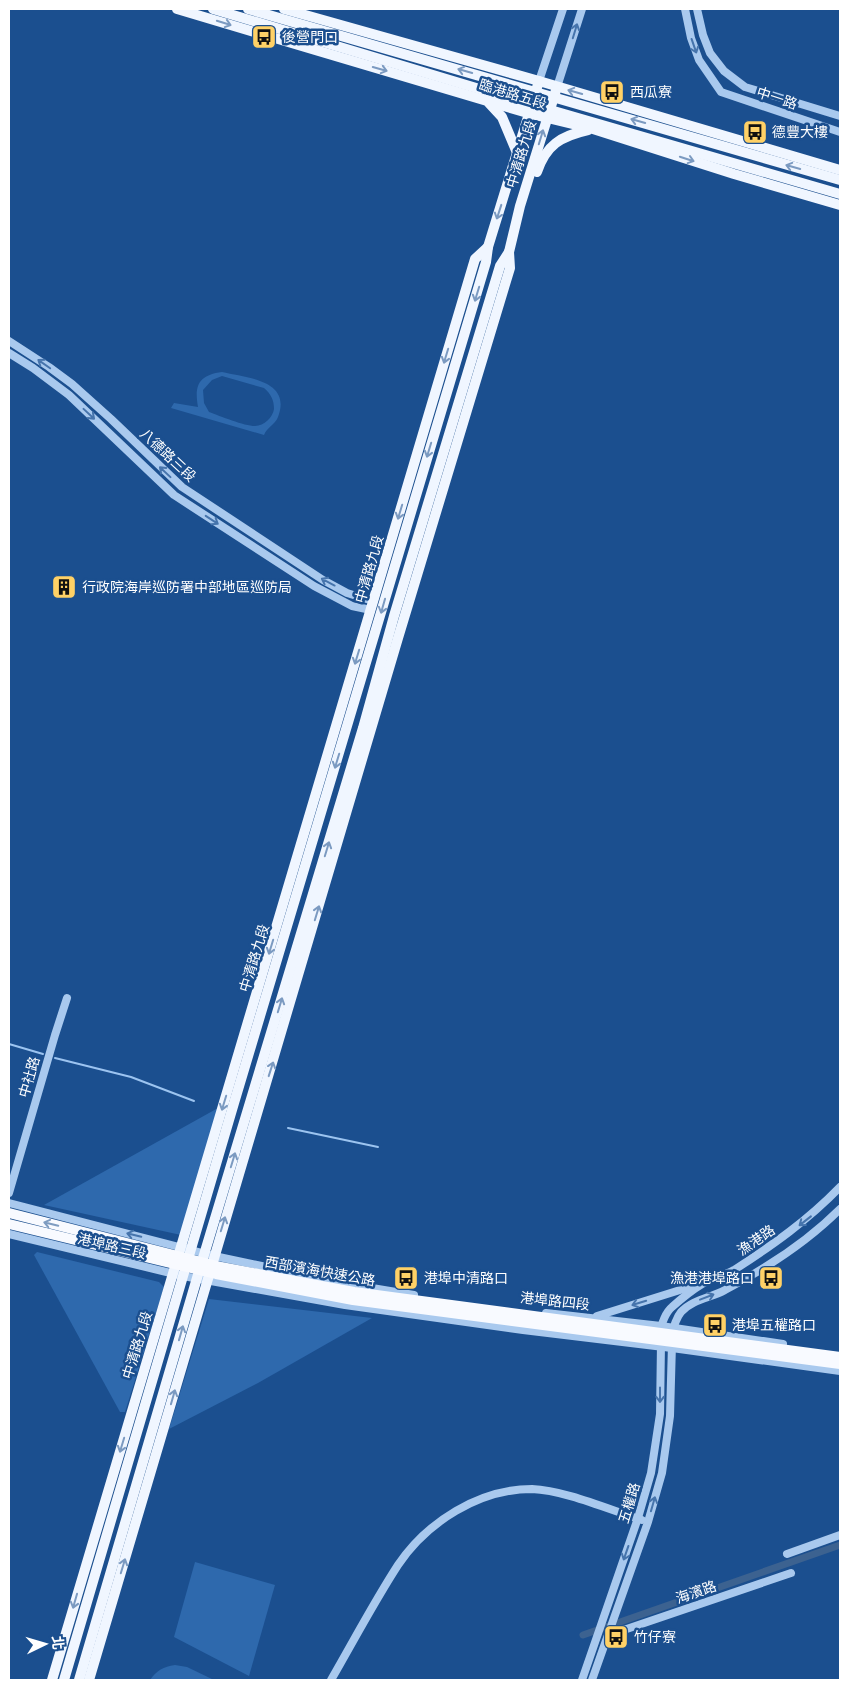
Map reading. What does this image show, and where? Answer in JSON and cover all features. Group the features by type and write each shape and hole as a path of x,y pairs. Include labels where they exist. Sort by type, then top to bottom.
{"highway":[{"name":"西部濱海快速公路","path":"9,1213 221,1267 354,1292 840,1356"},
{"name":"西部濱海快速公路","path":"9,1224 216,1274 353,1300 840,1364"}],"main road":[{"name":"臨港路五段","path":"177,9 293,23 538,86 840,170"},
{"name":"臨港路五段","path":"213,9 275,22"},
{"name":"臨港路五段","path":"248,9 275,22"},
{"name":"臨港路五段","path":"284,9 293,23 484,100 532,109"},
{"name":"臨港路五段","path":"293,23 532,109 734,174 840,205"},
{"name":"中清路九段","path":"52,1680 186,1249 538,86"},
{"name":"臨港路五段","path":"556,91 840,180"},
{"name":"中清路九段","path":"89,1680 202,1279 397,607 500,266 509,252 520,206 556,91"},
{"path":"484,100 502,116 518,155"},
{"name":"臨港路五段","path":"548,114 840,194"},
{"path":"520,206 531,186 540,162 550,147 565,136 593,129"},
{"name":"中清路九段","path":"186,1249 372,606 475,259 488,247"},
{"name":"中清路九段","path":"64,1680 178,1275"},
{"name":"中清路九段","path":"79,1680 202,1279"}],"street":[{"name":"中清路九段","path":"538,86 563,9"},
{"name":"中清路九段","path":"556,91 582,9"},
{"name":"中一路","path":"685,9 691,38 699,60 721,92 840,132"},
{"name":"中一路","path":"697,9 703,35 710,53 724,71 745,86 840,116"},
{"name":"八德路三段","path":"9,341 72,384 182,487 323,580 372,606"},
{"name":"八德路三段","path":"9,353 70,395 174,495 314,586 352,606 372,606"},
{"path":"174,495 182,487"},
{"name":"中社路","path":"9,1192 67,998"},
{"name":"漁港路","path":"661,1326 670,1309 702,1284 732,1272 782,1238 815,1213 840,1187"},
{"name":"港埠路三段","path":"9,1203 186,1249"},
{"name":"漁港路","path":"673,1328 681,1312 693,1303 724,1291 788,1252 822,1227 840,1209"},
{"name":"港埠路三段","path":"9,1234 178,1275 202,1279"},
{"name":"港埠路四段","path":"186,1249 369,1288 487,1306 593,1317 840,1352"},
{"path":"202,1279 344,1304 523,1330 660,1346 840,1371"},
{"path":"593,1317 702,1284"},
{"name":"五權路","path":"582,1680 638,1518 651,1473 660,1414 661,1326"},
{"name":"五權路","path":"592,1680 648,1522 662,1473 670,1416 673,1328"},
{"path":"331,1680 399,1564 422,1538 443,1520 465,1506 498,1493 533,1489 565,1495 648,1522"},
{"path":"787,1554 840,1535"},
{"name":"海濱路","path":"609,1635 791,1573"}],"shaded area":[{"path":"222,372 254,379 273,388 279,395 281,405 277,420 264,435 171,408 174,403 198,407 197,393 200,382 214,373","holes":["222,376 264,388 272,397 274,409 268,421 258,426 232,421 209,412 204,403 203,390 212,380"]},
{"path":"218,1108 181,1235 44,1205"},
{"path":"37,1252 159,1282 164,1287 125,1412 120,1412 34,1255"},
{"path":"209,1299 372,1318 258,1383 169,1429"},
{"path":"195,1562 275,1585 249,1676 174,1637"},
{"path":"175,1665 187,1667 214,1680 150,1680 161,1670"}],"waterway":[{"path":"9,1044 43,1054"},
{"path":"55,1058 131,1077 194,1101"},
{"path":"288,1128 378,1147"},
{"path":"583,1635 840,1545"}],"place":[{"name":"後營門口","path":"264,37"},
{"name":"西瓜寮","path":"612,92"},
{"name":"德豐大樓","path":"755,132"},
{"name":"行政院海岸巡防署中部地區巡防局","path":"64,587"},
{"name":"港埠中清路口","path":"406,1278"},
{"name":"漁港港埠路口","path":"771,1278"},
{"name":"港埠五權路口","path":"715,1325"},
{"name":"竹仔寮","path":"616,1637"}]}
